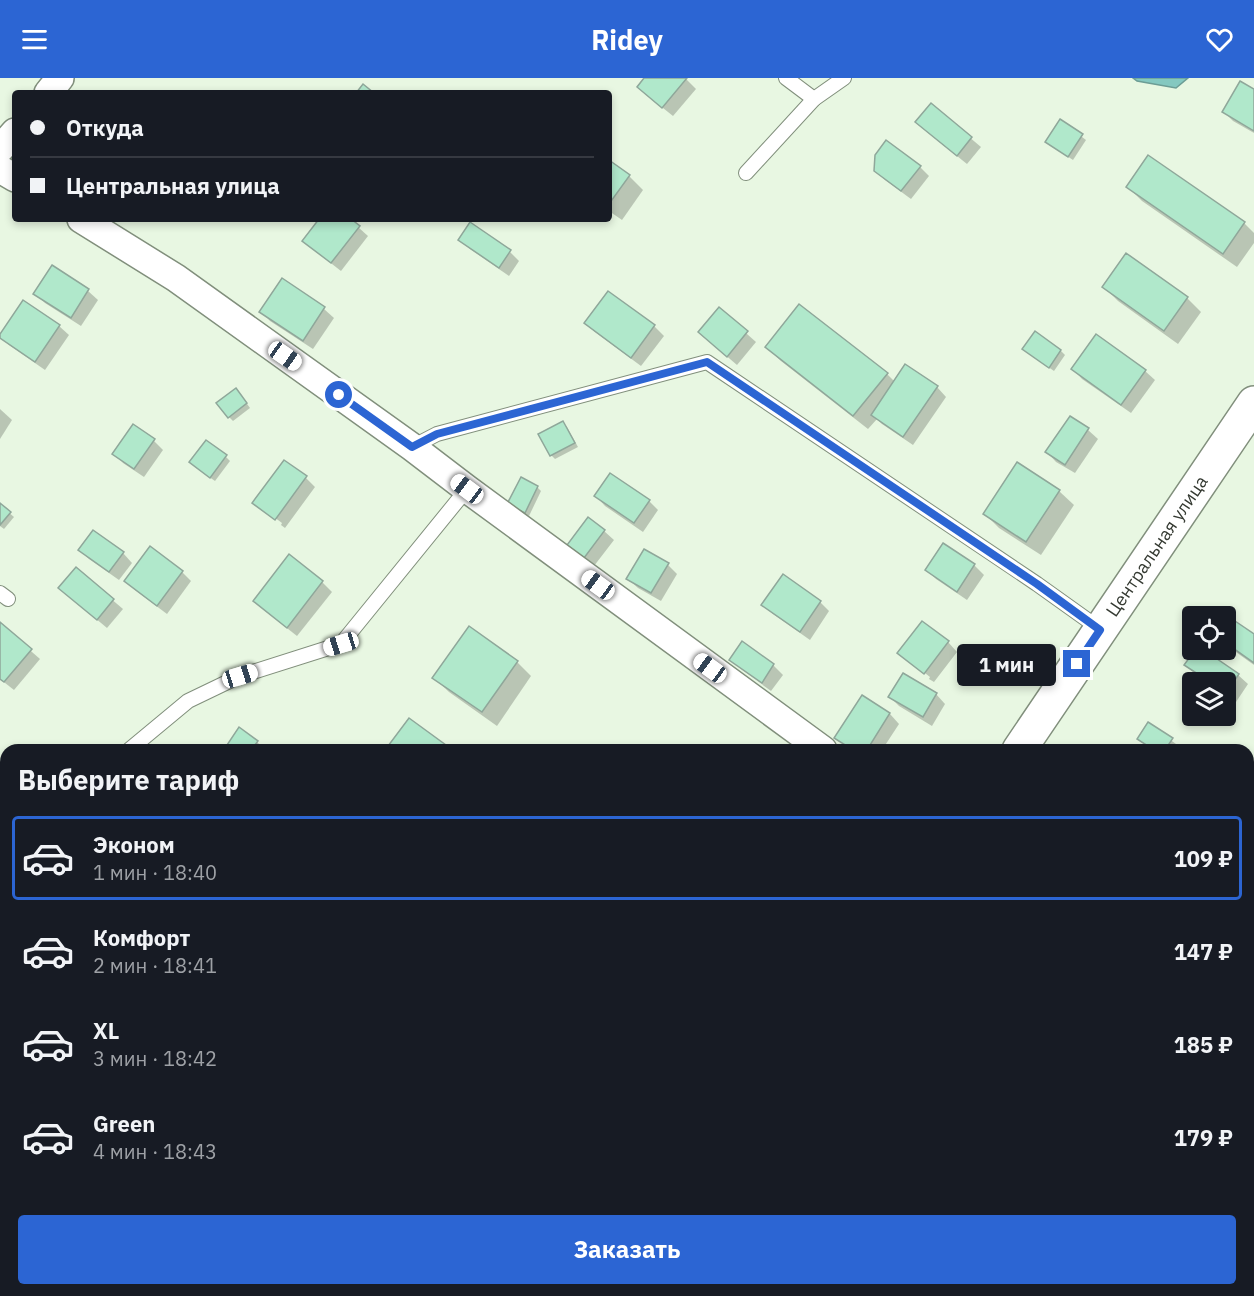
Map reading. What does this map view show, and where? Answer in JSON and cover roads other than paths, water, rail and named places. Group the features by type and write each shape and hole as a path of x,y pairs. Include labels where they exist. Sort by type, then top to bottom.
{"main road":[{"name":"Центральная улица","path":"1023,744 1254,403"}],"street":[{"path":"50,90 60,78"},
{"path":"0,149 12,135"},
{"path":"86,222 176,278 412,447 815,744"}],"lane":[{"path":"786,78 814,99"},
{"path":"747,173 814,99 844,78"},
{"path":"412,447 437,434 707,362 1043,588 1100,630"},
{"path":"136,744 188,701 240,676 341,644 467,489"}],"water":[{"path":"1133,78 1188,78 1176,88 1137,81"}]}
